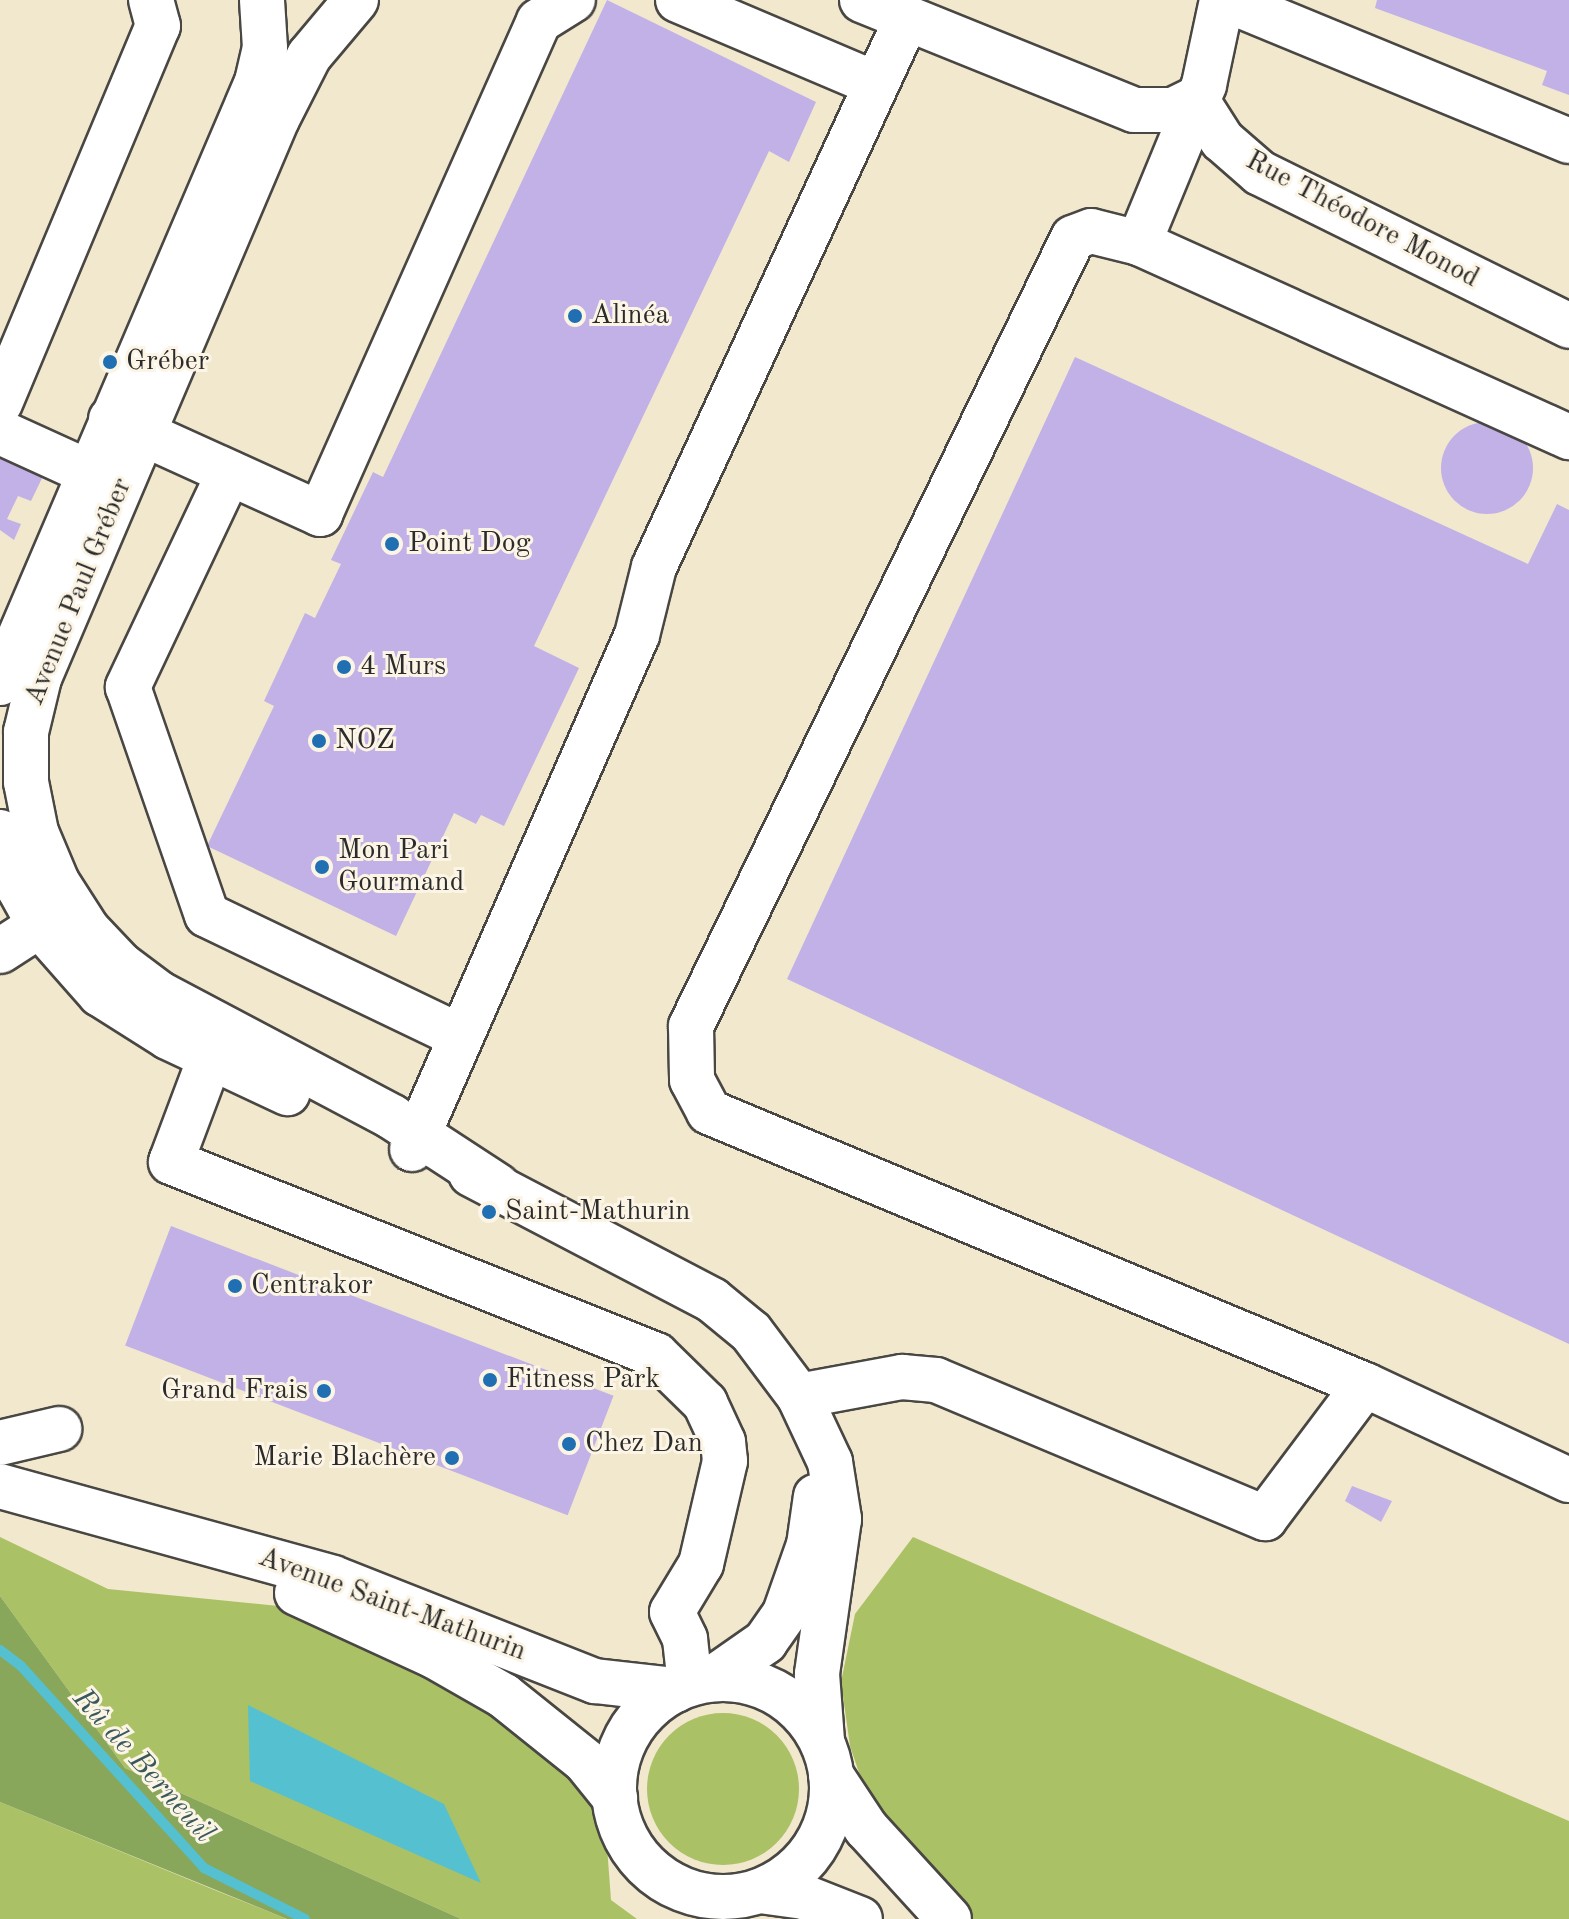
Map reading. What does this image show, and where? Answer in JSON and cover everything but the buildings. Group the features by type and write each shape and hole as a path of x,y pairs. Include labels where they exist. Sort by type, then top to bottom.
{"street":[{"path":"0,403 158,26 151,0"},
{"name":"Avenue Paul Gréber","path":"127,427 257,82 265,48 262,0"},
{"path":"318,0 346,0"},
{"name":"Avenue Paul Gréber","path":"0,683 104,480 301,69 356,0"},
{"path":"127,427 320,514 539,21 573,0"},
{"path":"678,0 876,84"},
{"path":"862,0 1134,110 1173,110 1196,99"},
{"path":"1139,243 1211,65 1225,0 1569,141"},
{"path":"415,1141 637,635 654,567 907,18"},
{"name":"Rue Théodore Monod","path":"1196,99 1222,140 1260,173 1569,326"},
{"path":"1569,437 1139,243 1091,231 1073,238 691,1026 692,1080 709,1112 1365,1385 1569,1480"},
{"path":"0,432 104,480"},
{"path":"229,473 128,687 207,915 459,1036"},
{"name":"Avenue Paul Gréber","path":"104,480 39,678 26,732 30,809 45,856 55,916 79,974 117,1007 216,1042 415,1141 712,1300 751,1332 799,1396 830,1462 839,1509 835,1571 817,1674 826,1758"},
{"name":"Avenue Paul Gréber","path":"0,832 19,888 55,916"},
{"path":"0,951 55,916"},
{"path":"216,1042 171,1162 656,1355 705,1403 723,1442 725,1461 701,1564 672,1612 685,1639 692,1684"},
{"path":"799,1396 902,1377 936,1380 1265,1518 1365,1385"},
{"name":"Avenue Paul Gréber","path":"692,1684 746,1659 776,1629 801,1573 814,1517 817,1478 799,1396"},
{"path":"0,1443 59,1429"},
{"name":"Avenue Saint-Mathurin","path":"0,1486 109,1518 237,1547 333,1578 595,1681 692,1684"},
{"name":"Avenue Saint-Mathurin","path":"109,1518 302,1595 473,1676 555,1734 615,1798"},
{"path":"860,1919 804,1897 760,1891 709,1896 660,1877 632,1847 615,1798 616,1770 628,1735 652,1706 692,1684 739,1680 773,1690 801,1711 866,1828 949,1919"},
{"path":"760,1891 788,1876 816,1845 831,1806 826,1758"}],"green space":[{"path":"0,1537 108,1589 298,1608 521,1726 583,1786 606,1833 611,1900 637,1919 461,1919 125,1768 0,1596"},
{"path":"913,1537 1569,1821 1569,1919 972,1919 876,1823 850,1746 841,1682 855,1614"},
{"path":"0,1596 125,1768 461,1919 287,1919 0,1802"},
{"path":"723,1713 752,1718 777,1735 794,1760 799,1789 794,1818 777,1843 752,1860 723,1865 694,1860 669,1843 652,1818 647,1789 652,1760 669,1735 694,1718"},
{"path":"0,1802 212,1889 287,1919 0,1919"}],"water":[{"path":"248,1705 444,1804 481,1883 250,1781"}],"waterway":[{"name":"Rû de Berneuil","path":"0,1650 21,1666 204,1868 305,1919"}],"place":[{"name":"Alinéa","path":"575,316"},
{"name":"Gréber","path":"110,362"},
{"name":"Point Dog","path":"392,544"},
{"name":"4 Murs","path":"344,667"},
{"name":"NOZ","path":"319,741"},
{"name":"Mon Pari Gourmand","path":"322,867"},
{"name":"Saint-Mathurin","path":"489,1212"},
{"name":"Centrakor","path":"235,1286"},
{"name":"Fitness Park","path":"490,1380"},
{"name":"Grand Frais","path":"324,1391"},
{"name":"Chez Dan","path":"569,1444"},
{"name":"Marie Blachère","path":"452,1458"}]}
